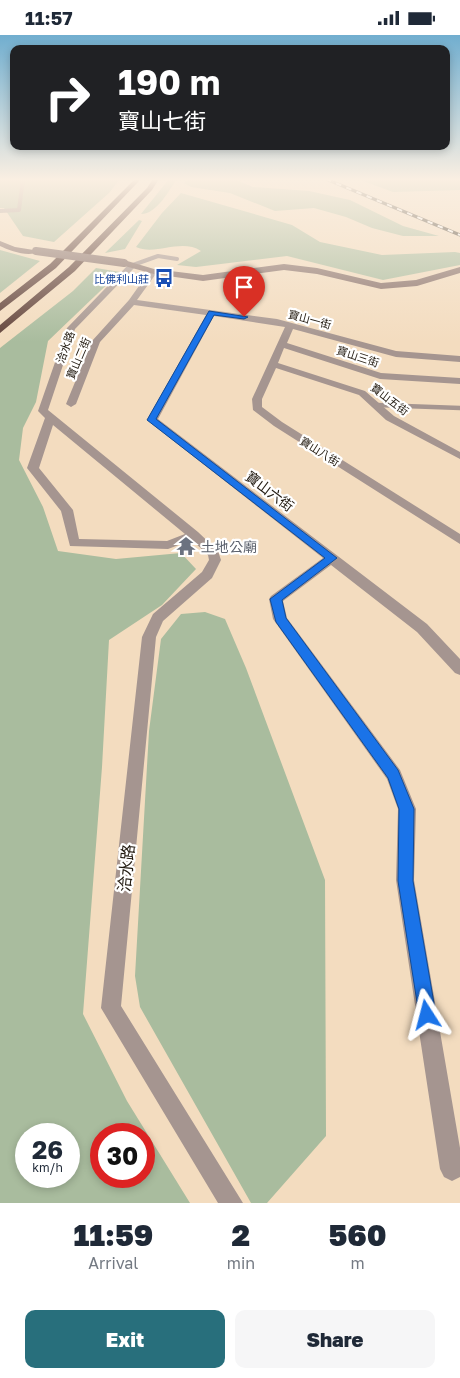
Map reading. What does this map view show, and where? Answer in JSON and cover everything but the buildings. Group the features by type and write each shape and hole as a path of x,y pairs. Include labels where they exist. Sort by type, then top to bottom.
{"highway":[{"path":"0,308 53,266 85,234"},
{"path":"0,330 72,269 107,234"}],"street":[{"path":"0,243 13,249 129,264 154,271 203,278 284,267 317,271 367,284 388,286 417,283 460,270"},
{"name":"洽水路","path":"129,264 71,327 43,411 194,535 214,554 215,560 207,575 158,618 149,637 112,1008 231,1203"},
{"path":"132,302 154,271"},
{"name":"寶山一街","path":"132,302 290,325 396,354 460,359"},
{"name":"寶山二街","path":"71,404 96,341 132,302"},
{"name":"寶山六街","path":"211,313 152,420 422,628 460,669"},
{"name":"寶山八街","path":"290,325 257,399 256,408 460,540"},
{"name":"寶山三街","path":"281,344 380,376 460,381"},
{"name":"寶山五街","path":"272,364 362,393 390,418 460,456"},
{"name":"洽水路","path":"51,417 33,468 67,509 74,543 168,545 194,535"},
{"path":"332,558 276,599 280,619 394,775 406,809 406,881 452,1169"}],"lane":[{"path":"129,264 158,256 177,259"},
{"path":"377,405 460,408"}],"green space":[{"path":"21,234 64,234 54,242 23,236"},
{"path":"125,234 134,234 125,249 105,253"},
{"path":"146,234 306,234 320,242 382,255 460,253 460,265 383,280 287,256 196,267 177,265 201,251 185,246 152,250 136,247"},
{"path":"393,234 430,234 439,236 403,236"},
{"path":"0,250 40,261 0,293"},
{"path":"96,268 120,272 48,341 36,402 23,428 19,460 43,507 58,551 116,559 181,553 196,569 162,605 109,640 102,767 83,1014 127,1101 141,1123 90,1123 90,1188 155,1188 155,1146 190,1203 0,1203 0,348 73,291"},
{"path":"205,612 225,619 246,668 325,880 326,1136 267,1203 251,1203 140,1007 135,976 149,731 161,639 181,614"}],"place":[{"name":"比佛利山莊","path":"164,278"},
{"name":"土地公廟","path":"186,546"}],"route":[{"path":"244,317 211,313 152,420 332,558 276,599 280,619 394,775 406,809 406,881 427,1015"}]}
